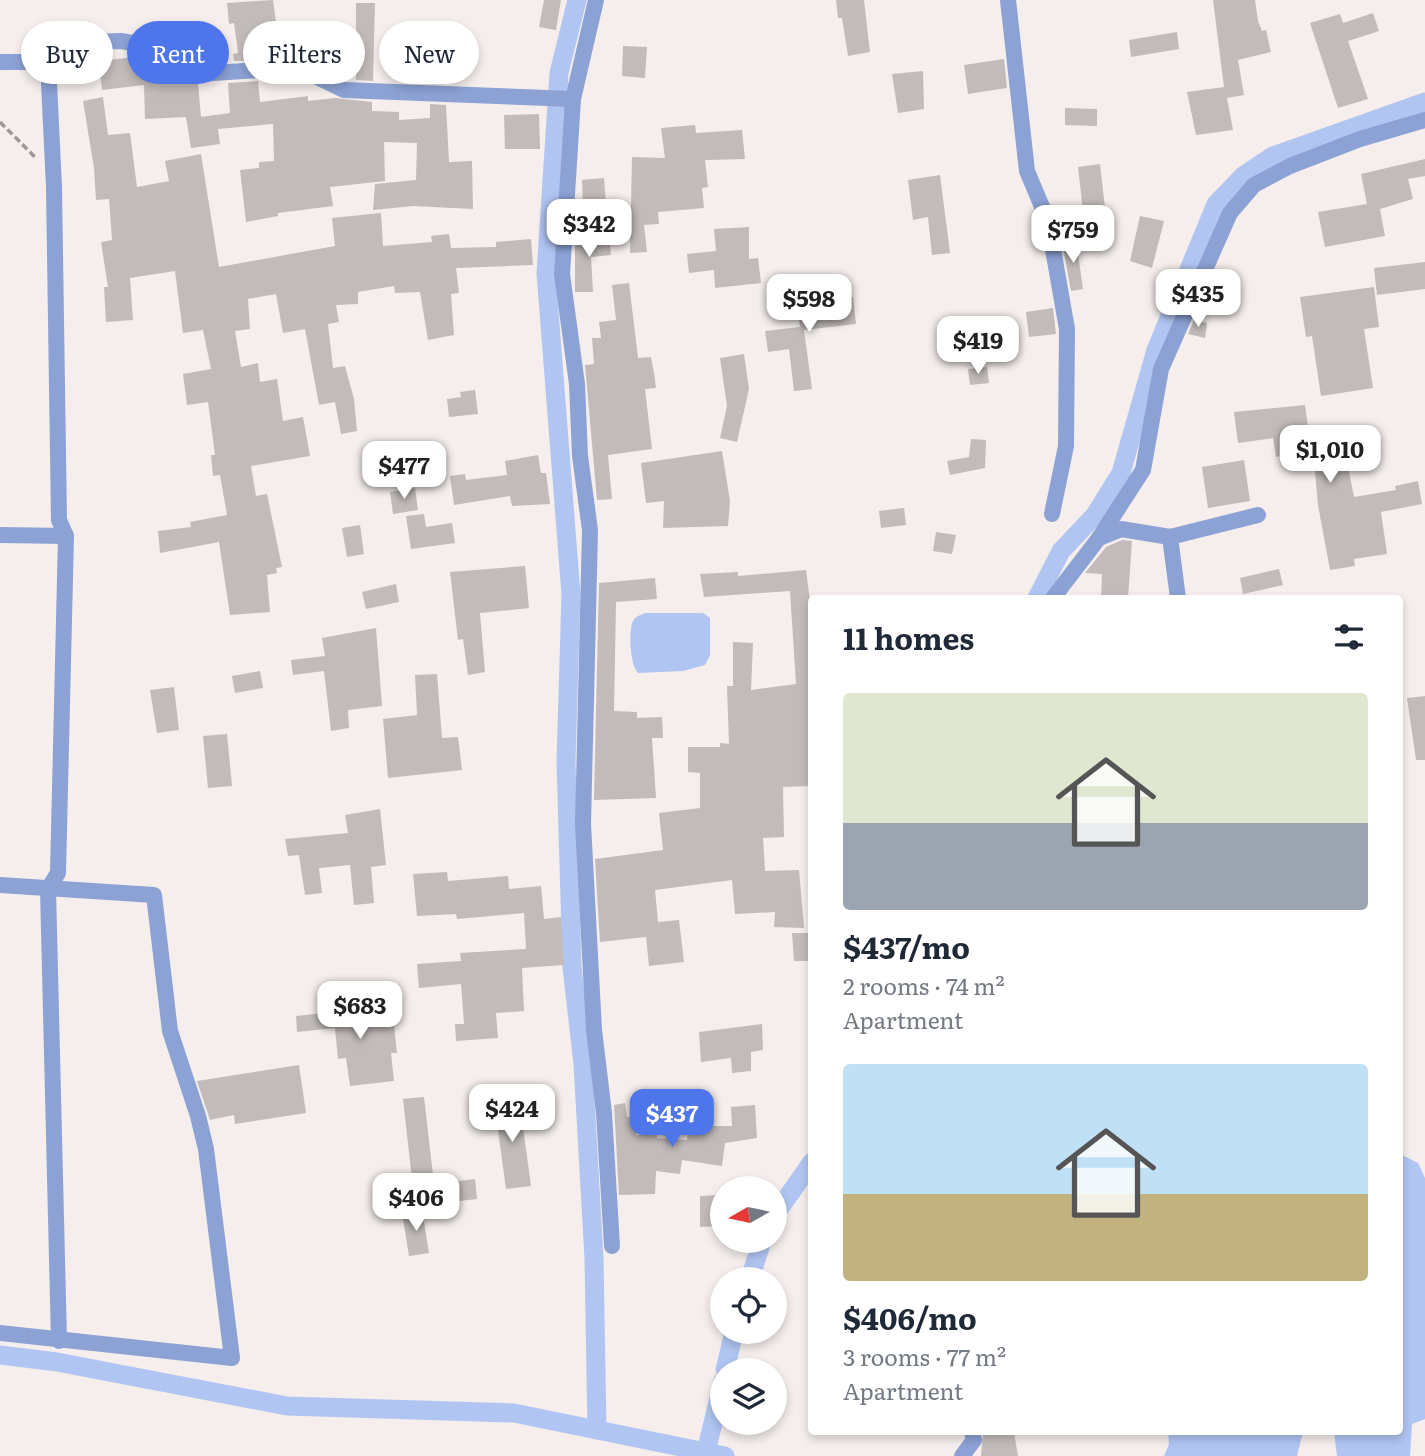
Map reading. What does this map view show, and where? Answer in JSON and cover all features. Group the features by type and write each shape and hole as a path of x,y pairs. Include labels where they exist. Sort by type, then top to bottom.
{"street":[{"path":"596,0 573,99 562,274 577,384 580,456 590,530 583,824 594,1030 604,1114 612,1246"},
{"path":"1008,0 1027,171 1048,221 1067,329 1066,446 1052,514"},
{"path":"113,41 149,46 170,55 197,74 274,69 307,72 344,90 573,99"},
{"path":"0,62 21,62"},
{"path":"49,84 54,187 59,520 66,536 58,873 48,889 59,1341"},
{"path":"1055,595 1099,538 1143,470 1161,369 1230,213 1254,185 1290,166 1360,139 1425,120"},
{"path":"1099,538 1121,529 1170,537 1258,515"},
{"path":"0,535 66,536"},
{"path":"1170,537 1178,595"},
{"path":"0,885 154,895 170,1031 206,1149 232,1358 59,1341 0,1332"},
{"path":"962,1456 974,1440 973,1435"}],"path":[{"path":"0,122 37,159"}],"water":[{"path":"646,613 703,613 710,618 710,655 705,665 683,671 638,673 632,656 631,628 638,616"},
{"path":"1403,1156 1418,1163 1425,1178 1425,1419 1412,1424 1410,1456 1337,1456 1334,1435 1403,1435"},
{"path":"1168,1435 1302,1435 1297,1456 1164,1456 1169,1444"}],"building":[{"path":"273,0 276,21 243,21 243,61 234,61 233,54 238,53 234,23 229,24 227,3"},
{"path":"544,0 561,0 556,30 539,27"},
{"path":"836,0 864,0 870,52 848,56"},
{"path":"1213,0 1255,0 1258,21 1262,31 1266,30 1271,52 1238,60 1244,95 1227,98 1233,130 1196,135 1187,92 1224,87"},
{"path":"356,3 375,3 373,81 365,81 365,21 356,21"},
{"path":"1373,13 1379,31 1348,41 1368,99 1338,108 1310,23 1340,14 1343,23"},
{"path":"1177,32 1179,49 1131,57 1129,40"},
{"path":"623,46 647,47 645,78 622,76"},
{"path":"127,58 127,84 198,84 201,117 230,113 228,84 243,82 258,84 260,102 308,96 308,101 335,98 372,102 372,111 399,112 399,120 430,118 430,104 446,105 449,162 472,161 473,209 413,206 373,210 375,184 416,180 417,143 384,142 385,181 330,187 333,206 278,213 278,216 246,222 240,170 259,168 259,162 274,161 273,124 218,129 220,144 191,148 186,117 145,119 144,85 102,90 101,84 113,84 113,59"},
{"path":"1004,59 1007,88 968,94 964,65"},
{"path":"923,71 924,109 898,113 892,74"},
{"path":"103,97 108,135 130,133 137,187 169,181 165,161 201,154 219,267 335,246 332,218 381,213 383,246 432,242 431,236 449,234 451,248 496,247 496,242 531,239 533,265 456,268 459,293 451,294 454,335 428,340 420,292 395,293 394,286 358,292 358,304 336,305 339,322 328,324 333,368 345,366 354,399 357,431 341,434 335,402 319,405 305,329 283,333 276,294 248,299 250,329 235,331 241,367 258,363 260,382 277,379 283,421 303,417 310,456 251,466 256,496 267,494 282,567 276,568 277,573 267,575 270,612 230,615 219,542 160,553 158,531 191,527 190,522 227,515 220,475 213,476 211,455 215,455 208,402 187,405 183,374 211,369 203,330 183,333 175,271 130,278 133,320 106,322 104,287 108,287 101,242 112,240 109,199 96,200 94,168 83,101"},
{"path":"1065,108 1097,109 1097,126 1065,125"},
{"path":"539,114 540,149 505,149 504,115"},
{"path":"695,125 696,133 742,130 745,159 705,160 708,187 702,188 704,208 658,212 659,224 644,225 647,252 630,253 632,157 665,158 661,128"},
{"path":"1425,159 1425,176 1408,179 1413,199 1380,209 1385,236 1325,247 1318,212 1367,204 1361,174"},
{"path":"1100,164 1105,208 1083,211 1078,167"},
{"path":"940,175 950,253 932,255 928,217 913,220 908,180"},
{"path":"604,178 606,205 583,206 582,180"},
{"path":"1140,216 1164,221 1152,268 1130,261"},
{"path":"749,227 749,259 758,258 761,283 715,288 714,270 689,273 687,254 716,251 714,229"},
{"path":"609,233 611,255 591,257 593,292 575,292 575,237"},
{"path":"1076,240 1083,289 1071,291 1062,242"},
{"path":"1425,262 1425,289 1377,295 1374,268"},
{"path":"629,283 638,358 651,357 654,373 656,388 645,389 652,449 608,455 612,499 597,500 585,365 594,364 592,338 601,338 599,322 616,320 612,285"},
{"path":"1374,287 1379,327 1364,329 1373,388 1321,396 1312,336 1306,337 1300,297"},
{"path":"853,297 856,324 804,330 812,389 794,391 789,349 768,352 765,331 800,327 797,304"},
{"path":"1053,308 1056,334 1029,337 1026,312"},
{"path":"1194,320 1207,323 1205,338 1188,334"},
{"path":"744,354 749,389 737,442 720,438 727,406 720,358"},
{"path":"987,367 989,383 970,385 968,369"},
{"path":"475,390 478,414 449,417 447,399 461,397 460,392"},
{"path":"1305,405 1309,434 1331,432 1336,469 1348,467 1354,497 1396,490 1395,486 1418,481 1422,504 1381,512 1387,554 1354,559 1355,566 1330,570 1318,505 1313,450 1276,457 1273,438 1238,443 1234,412"},
{"path":"971,439 986,440 985,468 950,475 947,461 969,457"},
{"path":"722,451 730,501 728,526 663,528 664,501 646,503 641,463"},
{"path":"538,455 541,473 546,473 550,504 512,506 510,496 454,505 450,476 465,474 466,480 507,475 505,461"},
{"path":"1244,460 1250,501 1208,508 1202,467"},
{"path":"415,488 418,510 393,514 390,492"},
{"path":"904,508 906,525 881,528 879,511"},
{"path":"424,514 426,527 452,523 455,543 411,549 406,516"},
{"path":"360,525 364,554 347,557 342,528"},
{"path":"936,532 956,535 952,554 933,551"},
{"path":"1122,540 1132,541 1128,595 1101,595 1102,574 1085,573 1106,547"},
{"path":"525,566 529,608 480,613 485,672 468,675 463,639 458,640 450,572"},
{"path":"1279,569 1283,585 1243,594 1240,578"},
{"path":"806,570 809,595 808,786 783,787 784,837 763,838 765,871 799,870 804,928 774,927 775,912 735,914 732,880 655,890 658,922 679,920 684,962 649,966 646,937 600,942 595,859 663,850 659,813 700,808 700,773 688,772 688,747 720,747 720,743 729,744 727,686 733,686 733,642 753,643 751,690 796,684 790,591 704,597 700,574 738,572 738,576"},
{"path":"655,578 657,599 616,602 614,711 637,712 637,718 662,717 663,738 652,738 656,798 594,800 599,583"},
{"path":"396,584 399,602 366,609 362,592"},
{"path":"376,628 382,706 348,710 349,728 331,731 324,671 293,675 291,660 325,656 322,638"},
{"path":"260,671 263,688 235,693 232,676"},
{"path":"437,674 442,738 458,737 462,770 388,778 383,719 417,715 415,675"},
{"path":"174,687 179,730 157,733 150,690"},
{"path":"1425,696 1425,760 1416,760 1407,698"},
{"path":"227,734 232,786 208,788 203,736"},
{"path":"380,809 386,865 371,867 374,903 354,905 350,865 319,868 322,893 305,895 299,855 288,856 285,839 348,833 345,815"},
{"path":"447,872 448,881 508,876 509,889 541,886 544,919 561,917 564,965 522,968 524,1011 496,1013 498,1038 456,1041 455,1024 464,1024 461,984 419,988 417,964 461,961 460,953 526,949 524,913 457,919 456,914 417,916 413,874"},
{"path":"792,933 808,933 808,961 794,961"},
{"path":"392,1006 397,1053 391,1053 394,1081 350,1086 346,1058 338,1059 335,1028 297,1032 296,1016"},
{"path":"762,1024 763,1050 751,1052 751,1071 732,1073 731,1058 701,1062 699,1032"},
{"path":"299,1065 306,1113 235,1124 234,1115 210,1120 197,1081"},
{"path":"424,1097 434,1184 475,1179 477,1199 415,1206 403,1099"},
{"path":"519,1098 531,1186 506,1189 494,1101"},
{"path":"625,1103 627,1117 636,1117 636,1135 657,1134 657,1138 687,1140 688,1132 703,1133 704,1126 732,1126 731,1107 755,1105 757,1138 725,1143 722,1166 682,1160 680,1174 656,1171 655,1194 619,1195 614,1105"},
{"path":"710,1195 710,1227 700,1227 700,1196"},
{"path":"422,1210 429,1253 409,1256 402,1213"},
{"path":"983,1435 1014,1435 1018,1456 981,1456"}],"waterway":[{"path":"577,0 559,73 546,273 571,594 566,762 572,967 583,1064 594,1258 597,1430"},
{"path":"1039,595 1061,551 1095,515 1121,473 1156,350 1216,204 1243,176 1273,156 1425,102"},
{"path":"788,1196 808,1168"},
{"path":"754,1267 758,1253"},
{"path":"728,1358 731,1344"},
{"path":"0,1355 57,1362 287,1406 514,1413 725,1456"},
{"path":"706,1452 710,1435"}]}
